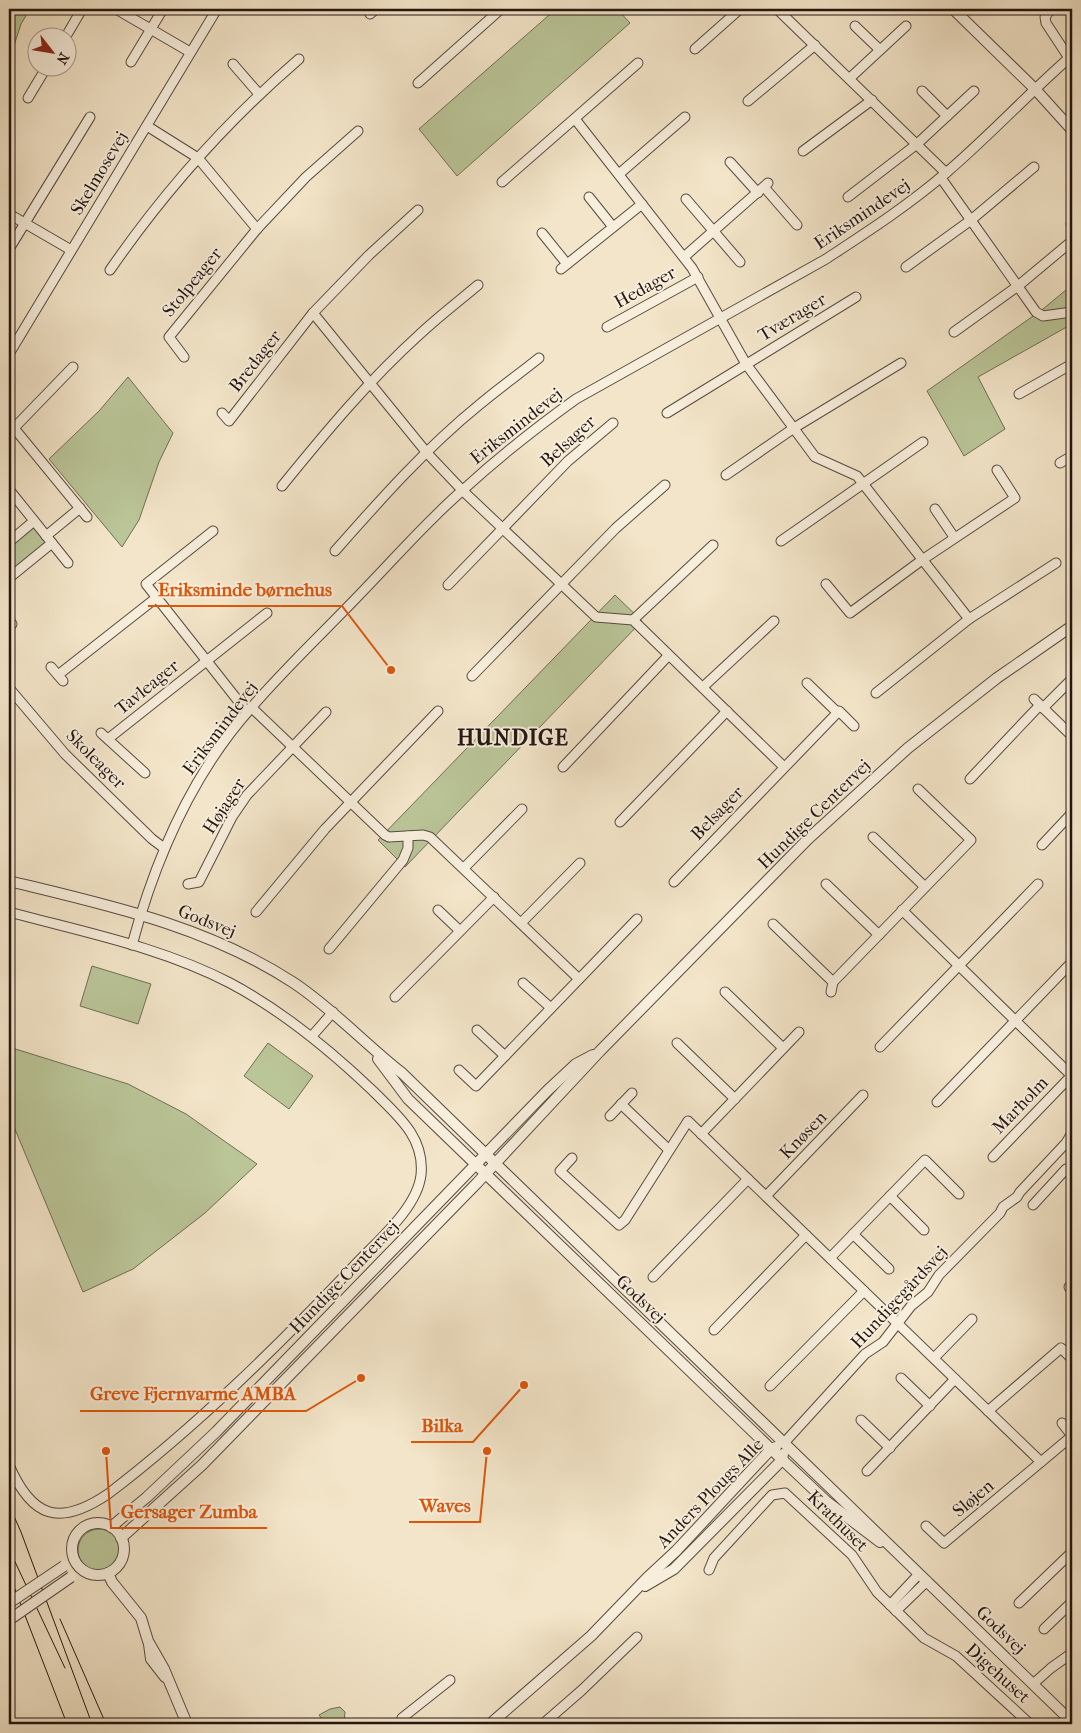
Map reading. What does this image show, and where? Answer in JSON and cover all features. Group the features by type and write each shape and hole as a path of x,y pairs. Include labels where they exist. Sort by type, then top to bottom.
{"street":[{"path":"71,28 82,9"},
{"path":"116,9 190,52"},
{"path":"132,62 163,9"},
{"name":"Skelmosevej","path":"9,354 217,9"},
{"path":"418,83 491,12 501,9"},
{"path":"696,50 740,9"},
{"path":"953,9 1035,89 1072,130"},
{"path":"1051,9 1046,17 1046,23 1071,59"},
{"path":"781,10 917,144 943,175 971,220 1036,312 1043,316 1072,312"},
{"path":"855,26 880,50"},
{"path":"850,78 906,26"},
{"path":"748,101 815,45"},
{"path":"110,270 166,195 198,158 259,94 299,58"},
{"name":"Eriksmindevej","path":"132,945 164,848 199,781 249,709 462,490 544,422 576,399 845,246 943,175 1035,89 1071,59"},
{"path":"502,182 638,63"},
{"path":"233,64 259,94"},
{"path":"28,98 40,78"},
{"path":"922,91 947,116"},
{"path":"848,196 917,144 974,91"},
{"path":"803,151 872,100"},
{"path":"9,249 90,117"},
{"path":"619,174 685,117"},
{"name":"Hedager","path":"575,119 684,257 698,277 720,317"},
{"path":"147,126 198,158 256,230"},
{"name":"Stolpeager","path":"184,357 169,337 256,230 306,177 358,130"},
{"path":"730,162 763,188 797,225"},
{"path":"906,267 971,220 1034,167"},
{"name":"Hedager","path":"684,257 763,188"},
{"path":"589,197 613,227"},
{"path":"686,199 740,262"},
{"path":"542,233 564,266 642,204"},
{"name":"Bredager","path":"222,413 229,421 313,314 369,255 418,210"},
{"path":"9,214 71,250"},
{"path":"954,332 1018,286 1072,240"},
{"name":"Hedager","path":"607,327 698,277"},
{"path":"282,486 332,424 369,384 420,333 478,285"},
{"name":"Tværager","path":"667,413 856,297"},
{"path":"313,314 427,453 462,490 596,617 632,620 784,767"},
{"name":"Tværager","path":"720,317 746,364 815,457 853,473 969,619"},
{"path":"335,551 383,496 427,453 478,406 539,358"},
{"path":"726,475 794,428 901,363"},
{"path":"1019,394 1072,364"},
{"path":"73,367 11,425 87,517"},
{"name":"Belsager","path":"448,585 502,527 568,461 614,423"},
{"path":"781,541 923,442"},
{"path":"1060,463 1072,456"},
{"path":"826,584 850,613 954,537 1015,498 996,470"},
{"path":"472,676 616,528 665,485"},
{"path":"11,492 68,563"},
{"path":"9,578 80,508"},
{"path":"936,509 954,537"},
{"path":"9,542 34,521"},
{"name":"Tavleager","path":"213,531 146,584 206,661 249,709"},
{"path":"632,620 713,545"},
{"path":"876,693 969,619 1056,563"},
{"path":"51,667 61,678 156,598"},
{"name":"Tavleager","path":"145,773 105,736 267,613"},
{"path":"703,687 774,621"},
{"name":"Hundige Centervej","path":"121,1538 202,1465 486,1174 600,1051 808,839 908,748 996,678 1072,626"},
{"path":"563,767 668,656"},
{"path":"970,779 1039,704 1072,679"},
{"path":"807,683 838,713 840,711 854,726"},
{"name":"Skoleager","path":"9,688 66,754 152,839 164,848"},
{"path":"1039,704 1072,736"},
{"path":"249,709 292,746 387,837 430,837 579,979"},
{"path":"256,912 350,802 438,711"},
{"path":"620,822 727,711"},
{"name":"Højager","path":"188,884 199,882 232,817 247,796 326,712"},
{"name":"Belsager","path":"674,882 838,713"},
{"path":"830,992 833,982 902,910 975,839 918,789"},
{"path":"464,868 522,809"},
{"path":"1042,845 1072,813"},
{"path":"329,949 403,860 408,848 408,836"},
{"path":"873,837 925,887"},
{"path":"521,924 580,863"},
{"name":"Godsvej","path":"9,881 141,913 195,932 250,958 293,983 333,1012 402,1073 1072,1722"},
{"path":"826,884 879,935"},
{"path":"880,1047 1038,884"},
{"path":"395,997 494,897"},
{"path":"438,910 460,931"},
{"name":"Marholm","path":"902,910 1072,1075 992,1157"},
{"path":"9,912 166,956 228,982 267,1005 312,1036 401,1119 415,1137 422,1162 418,1188 407,1210 235,1387 143,1467 91,1505 68,1514 47,1511 36,1505 19,1488 9,1465"},
{"path":"459,1070 476,1086 637,919"},
{"path":"773,924 833,982"},
{"path":"937,1102 1072,962"},
{"path":"523,983 551,1008"},
{"path":"725,992 783,1048"},
{"path":"312,1036 333,1012"},
{"path":"477,1030 505,1056"},
{"path":"701,1134 799,1032"},
{"path":"677,1043 735,1099"},
{"name":"Godsvej","path":"367,1044 408,1098 782,1460 826,1501 907,1562"},
{"name":"Hundige Centervej","path":"111,1527 160,1486 216,1432 548,1090 576,1064 600,1051"},
{"path":"610,1116 632,1093"},
{"name":"Knøsen","path":"766,1196 863,1095"},
{"path":"621,1104 668,1149"},
{"path":"572,1158 560,1171 620,1229 668,1149 688,1121 1042,1462"},
{"name":"Hundigegårdsvej","path":"784,1443 865,1354 882,1342 910,1306 928,1292 939,1275 987,1227 1003,1207 1017,1198 1036,1174 1066,1143 1072,1133"},
{"path":"830,1258 924,1160 959,1194"},
{"path":"1033,1205 1066,1169"},
{"path":"1036,1174 1050,1186"},
{"path":"653,1276 748,1179"},
{"path":"890,1196 924,1230"},
{"path":"853,1234 890,1269"},
{"path":"714,1330 806,1235"},
{"path":"770,1386 864,1291"},
{"path":"934,1358 972,1319"},
{"path":"988,1411 1061,1348 1072,1359"},
{"path":"901,1378 930,1406"},
{"path":"868,1471 955,1379"},
{"path":"861,1420 890,1448"},
{"name":"Sløjen","path":"926,1526 944,1543 1072,1436 1062,1423"},
{"name":"Anders Plougs Alle","path":"490,1724 556,1668 676,1551 771,1449 784,1443"},
{"name":"Anders Plougs Alle","path":"633,1594 674,1570 782,1460 784,1443"},
{"name":"Krathuset","path":"708,1570 714,1558 772,1495 778,1492 790,1495 852,1555 861,1568"},
{"path":"96,1523 111,1527 121,1538 123,1557 117,1566 108,1573 94,1574 82,1569 74,1558 73,1542 82,1529 96,1523"},
{"path":"1019,1603 1071,1557"},
{"path":"9,1603 74,1558"},
{"name":"Digehuset","path":"861,1568 877,1592 924,1638 956,1656 1030,1724"},
{"path":"9,1620 82,1569"},
{"path":"108,1573 120,1594 136,1610 148,1641 158,1656 187,1724"},
{"path":"893,1608 923,1577"},
{"path":"1044,1630 1072,1602"},
{"path":"543,1724 582,1690 637,1637"},
{"path":"1033,1684 1072,1653"},
{"path":"408,1724 402,1718 450,1680"}],"green space":[{"path":"9,9 30,9 21,24 9,61"},
{"path":"556,9 617,9 630,23 457,176 419,129"},
{"path":"1072,285 1072,324 978,377 1005,429 964,456 927,391 1043,309"},
{"path":"128,377 173,433 159,462 139,520 122,547 49,459 99,411"},
{"path":"31,528 35,528 45,540 45,545 9,574 9,547"},
{"path":"615,595 642,621 405,867 378,840"},
{"path":"92,966 151,984 138,1024 80,1006"},
{"path":"268,1043 313,1076 289,1109 244,1076"},
{"path":"9,1047 128,1084 186,1114 257,1164 205,1213 133,1269 83,1292 9,1115"},
{"path":"99,1529 114,1535 120,1550 114,1565 99,1571 84,1565 78,1550 84,1535"},
{"path":"340,1707 345,1712 344,1723 330,1721 326,1724 319,1715 330,1709"}],"tram line":[{"path":"9,1505 21,1532 92,1724"},
{"path":"9,1549 65,1668"},
{"path":"9,1574 67,1724"},
{"path":"60,1619 106,1724"}],"place":[{"name":"Eriksminde børnehus","path":"391,670"},
{"name":"Greve Fjernvarme AMBA","path":"361,1378"},
{"name":"Bilka","path":"524,1385"},
{"name":"Gersager Zumba","path":"106,1451"},
{"name":"Waves","path":"487,1451"}],"district":[{"name":"HUNDIGE","path":"513,737"}]}
